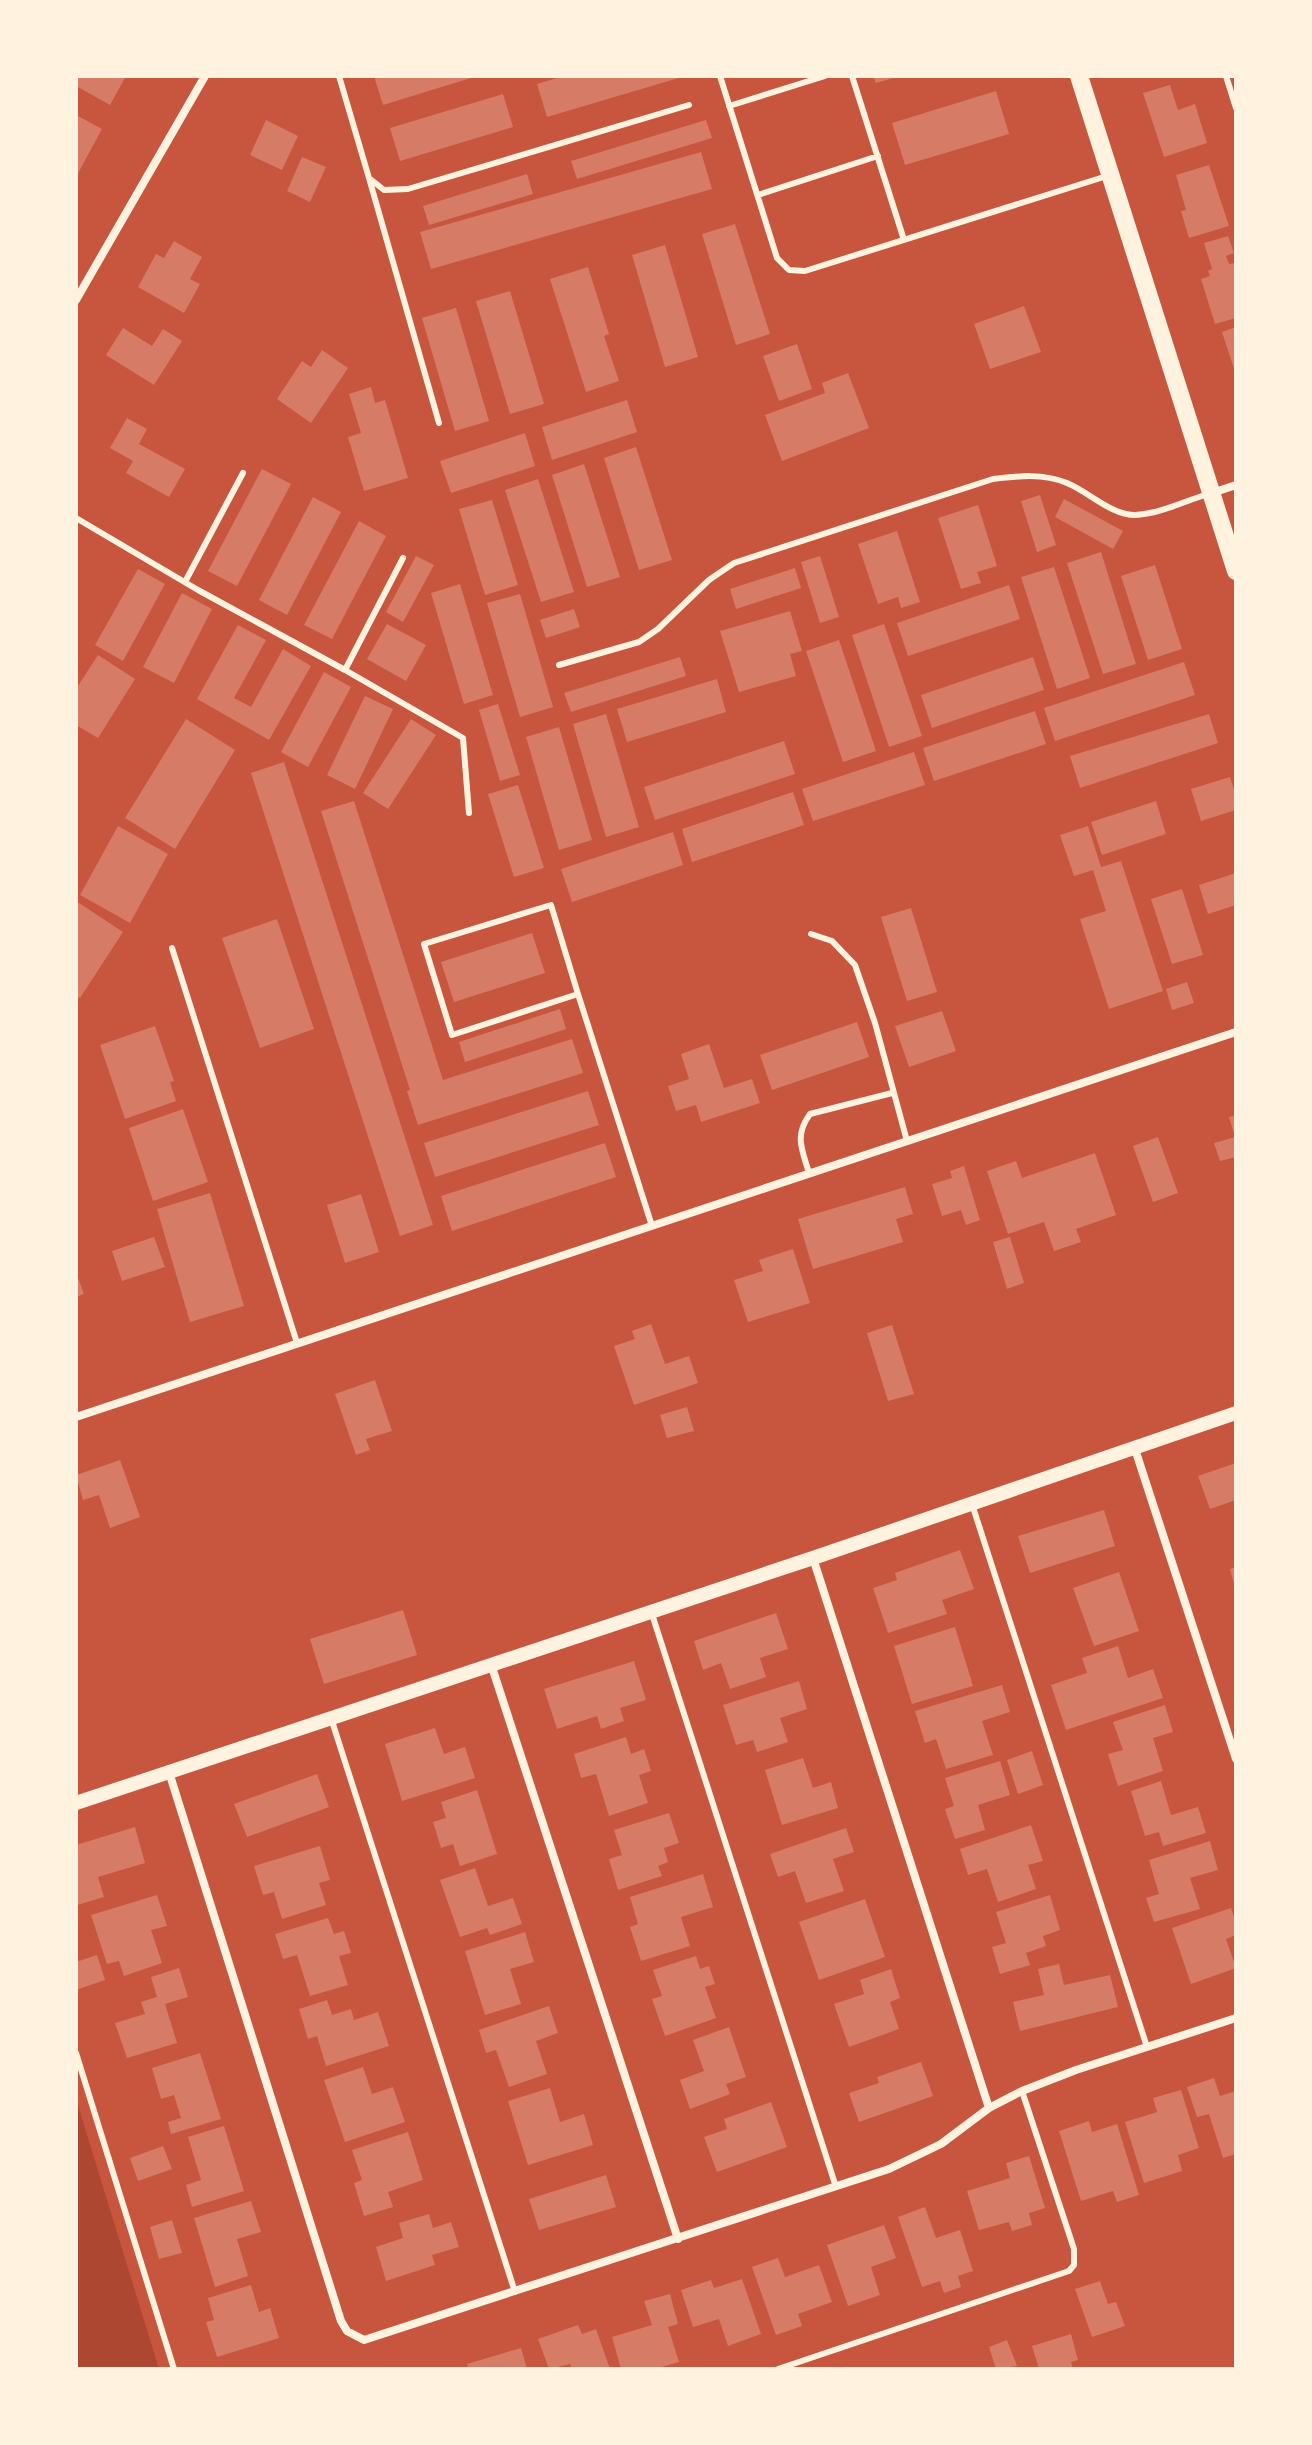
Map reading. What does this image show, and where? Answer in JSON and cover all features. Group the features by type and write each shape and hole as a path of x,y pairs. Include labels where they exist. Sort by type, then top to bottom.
{"main road":[{"path":"1079,76 1236,571"}],"street":[{"path":"76,300 205,76"},
{"path":"1211,493 1236,485"},
{"path":"76,1417 1236,1032"},
{"path":"76,1803 813,1558 1236,1413"},
{"path":"1135,1449 1236,1759"},
{"path":"813,1558 989,2108"},
{"path":"491,1664 678,2239"},
{"path":"169,1772 341,2321 347,2331 364,2340 903,2164 953,2137 989,2108 1022,2091 1236,2018"}],"lane":[{"path":"339,76 439,423"},
{"path":"720,76 777,258 789,270 805,271 1110,175"},
{"path":"729,106 825,76"},
{"path":"852,76 904,240"},
{"path":"1226,76 1236,108"},
{"path":"369,178 384,190 408,189 689,105"},
{"path":"758,195 878,156"},
{"path":"185,582 243,473"},
{"path":"559,665 639,642 658,629 709,580 734,563 993,479 1030,475 1066,482 1121,512 1133,515 1149,513 1211,493"},
{"path":"76,518 463,738 469,813"},
{"path":"345,670 403,558"},
{"path":"578,994 452,1035 424,944 551,905 652,1226"},
{"path":"811,934 832,941 855,965 875,1023 907,1141"},
{"path":"172,948 297,1343"},
{"path":"809,1173 800,1137 801,1127 810,1114 892,1093"},
{"path":"972,1504 1147,2047"},
{"path":"651,1611 836,2187"},
{"path":"331,1718 515,2292"},
{"path":"76,2053 174,2369"},
{"path":"778,2369 1069,2271 1074,2265 1074,2249 1022,2091"}],"shaded area":[{"path":"76,2099 159,2369 76,2369"}],"building":[{"path":"76,76 126,76 110,105 76,86"},
{"path":"374,76 474,76 474,77 383,105"},
{"path":"564,76 682,77 547,117 537,84"},
{"path":"873,76 897,76 897,77 876,83"},
{"path":"1170,85 1178,110 1195,104 1207,143 1164,157 1143,93"},
{"path":"996,91 1009,134 905,165 892,123"},
{"path":"503,94 513,127 400,161 390,128"},
{"path":"76,115 102,129 76,177"},
{"path":"266,120 298,136 282,170 250,155"},
{"path":"706,120 712,138 577,179 571,161"},
{"path":"701,152 712,189 431,269 420,232"},
{"path":"302,157 326,167 310,202 287,191"},
{"path":"1209,165 1229,226 1189,238 1181,211 1186,210 1176,175"},
{"path":"527,174 533,194 429,225 423,206"},
{"path":"735,224 770,334 736,345 702,234"},
{"path":"1228,236 1234,253 1226,256 1229,264 1235,263 1236,267 1236,318 1215,324 1201,279 1210,276 1208,271 1212,269 1204,243"},
{"path":"174,241 202,257 190,279 200,284 184,313 138,287 156,254 164,258"},
{"path":"665,245 698,357 665,367 632,255"},
{"path":"588,267 609,334 604,336 619,381 586,392 550,279"},
{"path":"510,291 544,404 510,414 476,301"},
{"path":"1024,306 1041,352 990,369 974,324"},
{"path":"456,308 489,421 455,431 422,318"},
{"path":"1236,327 1236,372 1235,372 1222,332"},
{"path":"123,328 152,346 163,329 182,341 154,385 106,355"},
{"path":"797,344 812,389 779,401 763,356"},
{"path":"322,350 348,368 311,423 277,399 302,361 311,367"},
{"path":"848,373 869,428 782,461 765,415 825,393 822,383"},
{"path":"371,387 375,403 385,400 408,478 364,491 348,437 361,433 349,394"},
{"path":"627,400 637,432 552,460 542,427"},
{"path":"127,418 147,429 139,444 185,469 169,497 126,473 133,461 110,448"},
{"path":"525,433 535,466 451,493 440,461"},
{"path":"636,447 672,560 639,570 604,458"},
{"path":"584,464 620,577 587,587 552,475"},
{"path":"262,469 291,484 237,586 208,571"},
{"path":"538,479 574,592 541,602 505,490"},
{"path":"1040,495 1056,545 1037,552 1021,501"},
{"path":"313,497 341,512 287,615 259,600"},
{"path":"1064,499 1123,531 1113,549 1055,517"},
{"path":"492,500 518,585 485,595 459,509"},
{"path":"978,505 997,566 977,572 981,583 961,589 938,518"},
{"path":"359,521 386,536 332,639 304,625"},
{"path":"897,531 920,602 901,608 898,597 878,604 858,544"},
{"path":"1101,552 1136,664 1103,674 1067,563"},
{"path":"416,556 434,565 403,622 386,612"},
{"path":"820,556 839,617 820,623 801,562"},
{"path":"1155,565 1182,649 1148,660 1121,576"},
{"path":"1054,567 1090,678 1057,689 1021,577"},
{"path":"795,568 801,588 736,609 730,589"},
{"path":"138,569 165,584 123,661 95,645"},
{"path":"460,584 493,695 464,704 431,593"},
{"path":"1009,585 1020,619 908,656 897,623"},
{"path":"182,593 212,609 174,683 143,667"},
{"path":"520,594 553,707 520,717 487,603"},
{"path":"574,609 580,627 546,638 540,620"},
{"path":"790,611 802,651 790,654 796,676 739,692 720,631"},
{"path":"387,624 426,645 406,681 367,659"},
{"path":"884,624 922,736 889,747 852,635"},
{"path":"238,625 266,640 234,698 251,707 283,649 311,666 269,740 197,699"},
{"path":"839,640 876,751 843,762 806,651"},
{"path":"98,655 135,679 98,738 76,725 76,689"},
{"path":"680,657 686,676 571,712 564,693"},
{"path":"1033,657 1044,690 932,728 921,695"},
{"path":"1184,662 1195,695 1055,741 1044,708"},
{"path":"324,672 351,687 308,767 281,752"},
{"path":"717,679 726,712 627,742 617,709"},
{"path":"365,696 393,709 355,789 327,775"},
{"path":"498,704 520,775 500,781 479,710"},
{"path":"1035,711 1046,744 934,781 923,748"},
{"path":"606,714 639,827 606,837 573,724"},
{"path":"1209,714 1218,743 1080,788 1070,756"},
{"path":"186,719 235,750 175,849 125,818"},
{"path":"411,719 436,735 388,809 363,793"},
{"path":"559,727 592,840 559,850 526,737"},
{"path":"784,741 795,774 655,820 644,787"},
{"path":"914,752 925,785 813,821 802,789"},
{"path":"284,762 433,1225 400,1236 251,773"},
{"path":"1230,777 1236,796 1236,810 1201,821 1191,789"},
{"path":"518,785 544,868 514,877 488,794"},
{"path":"793,792 804,825 692,862 682,829"},
{"path":"354,801 443,1080 572,1039 583,1073 418,1125 407,1091 410,1090 321,811"},
{"path":"1156,801 1166,834 1102,855 1091,822"},
{"path":"118,826 168,854 130,923 80,895"},
{"path":"1088,826 1101,867 1121,861 1163,991 1109,1009 1080,919 1106,911 1093,870 1074,876 1060,835"},
{"path":"673,832 683,865 572,902 561,869"},
{"path":"1236,873 1236,905 1208,914 1199,885"},
{"path":"1182,889 1203,955 1172,964 1151,899"},
{"path":"76,901 123,932 80,998 76,996"},
{"path":"911,908 937,992 907,1001 881,917"},
{"path":"277,919 314,1029 260,1048 222,938"},
{"path":"532,933 545,973 454,1002 441,962"},
{"path":"1187,982 1194,1003 1172,1010 1166,989"},
{"path":"560,1009 566,1029 465,1062 459,1042"},
{"path":"942,1011 956,1051 909,1067 895,1026"},
{"path":"857,1022 869,1057 772,1090 760,1055"},
{"path":"155,1026 174,1081 170,1082 176,1101 125,1119 100,1045"},
{"path":"709,1044 724,1088 752,1079 760,1103 701,1122 696,1105 676,1111 668,1086 689,1079 681,1054"},
{"path":"588,1091 599,1125 435,1177 424,1143"},
{"path":"183,1109 208,1182 153,1201 129,1128"},
{"path":"1236,1115 1236,1157 1220,1161 1214,1143 1235,1137 1229,1117"},
{"path":"1158,1137 1178,1193 1153,1202 1133,1146"},
{"path":"605,1143 616,1177 452,1231 441,1196"},
{"path":"1095,1153 1116,1215 1076,1229 1081,1242 1054,1251 1044,1222 1008,1234 987,1171 1016,1161 1022,1178"},
{"path":"964,1166 980,1220 966,1225 961,1210 942,1216 932,1184 952,1178 950,1171"},
{"path":"905,1187 913,1214 896,1219 903,1242 813,1269 798,1219"},
{"path":"210,1193 244,1306 190,1322 157,1209"},
{"path":"361,1194 379,1252 345,1263 327,1205"},
{"path":"154,1237 165,1267 122,1281 112,1251"},
{"path":"1010,1237 1024,1283 1007,1289 993,1242"},
{"path":"793,1249 810,1303 748,1322 734,1280 763,1271 759,1260"},
{"path":"76,1272 84,1294 76,1297"},
{"path":"651,1324 665,1364 689,1356 698,1383 634,1405 614,1346 635,1339 632,1331"},
{"path":"892,1325 914,1394 888,1401 867,1333"},
{"path":"375,1380 392,1431 366,1439 370,1450 356,1455 335,1394"},
{"path":"687,1407 694,1431 667,1438 660,1415"},
{"path":"120,1460 140,1517 110,1528 99,1495 83,1500 76,1475"},
{"path":"1236,1463 1236,1500 1210,1509 1198,1476"},
{"path":"1104,1510 1115,1546 1030,1573 1018,1536"},
{"path":"960,1550 974,1589 942,1600 947,1614 888,1633 873,1588 897,1580 895,1573"},
{"path":"1236,1567 1236,1587 1235,1587 1230,1569"},
{"path":"1119,1572 1139,1631 1094,1646 1073,1588"},
{"path":"403,1610 417,1655 324,1684 310,1639"},
{"path":"776,1613 788,1649 760,1658 766,1677 730,1689 721,1663 703,1670 694,1641"},
{"path":"955,1627 973,1686 912,1704 894,1646"},
{"path":"1118,1646 1128,1678 1153,1669 1163,1698 1066,1730 1051,1685 1087,1673 1082,1658"},
{"path":"634,1661 646,1700 620,1708 624,1721 601,1729 597,1716 557,1729 544,1689"},
{"path":"799,1681 807,1709 780,1718 788,1742 757,1752 753,1740 736,1745 723,1705"},
{"path":"1002,1685 1010,1712 982,1721 993,1755 946,1769 936,1739 925,1743 915,1711"},
{"path":"1165,1705 1173,1732 1153,1738 1163,1771 1118,1786 1108,1754 1123,1750 1113,1722"},
{"path":"435,1728 444,1754 465,1747 475,1778 402,1801 385,1744"},
{"path":"626,1737 631,1754 644,1749 651,1771 639,1775 648,1803 609,1816 596,1774 581,1778 574,1754"},
{"path":"1032,1751 1043,1785 1018,1794 1007,1760"},
{"path":"803,1758 813,1788 831,1782 838,1808 782,1825 765,1770"},
{"path":"1000,1761 1010,1795 978,1805 985,1830 955,1839 945,1809 954,1806 945,1778"},
{"path":"317,1774 329,1807 247,1837 234,1804"},
{"path":"1161,1781 1171,1815 1198,1807 1206,1833 1163,1846 1159,1832 1145,1836 1131,1791"},
{"path":"477,1790 497,1854 460,1866 453,1844 441,1848 433,1822 446,1818 441,1802"},
{"path":"669,1813 679,1843 664,1848 668,1862 658,1866 662,1876 618,1890 609,1859 622,1855 614,1830"},
{"path":"1031,1825 1043,1861 1028,1865 1036,1889 998,1902 987,1869 968,1875 960,1849"},
{"path":"135,1827 145,1863 98,1877 104,1897 77,1905 76,1845"},
{"path":"846,1828 854,1852 833,1859 844,1891 806,1903 795,1871 778,1877 770,1854"},
{"path":"1210,1841 1218,1870 1190,1878 1200,1909 1154,1922 1146,1898 1159,1894 1149,1860"},
{"path":"320,1846 330,1880 319,1883 326,1905 282,1919 274,1892 263,1895 254,1866"},
{"path":"475,1868 488,1906 513,1898 522,1924 490,1935 487,1928 460,1937 440,1880"},
{"path":"703,1874 713,1907 681,1917 690,1946 641,1961 630,1927 638,1924 630,1897"},
{"path":"157,1895 167,1926 151,1930 162,1963 124,1976 119,1961 107,1964 91,1915"},
{"path":"1050,1895 1060,1930 1043,1936 1046,1946 1026,1953 1030,1965 1000,1974 992,1947 1006,1943 996,1912"},
{"path":"865,1899 885,1957 819,1980 799,1922"},
{"path":"1231,1908 1236,1935 1226,1939 1236,1968 1191,1984 1172,1928"},
{"path":"328,1918 334,1934 344,1931 351,1953 339,1956 348,1985 310,1996 297,1955 283,1959 275,1934"},
{"path":"525,1932 534,1962 510,1969 521,2004 485,2015 465,1951"},
{"path":"97,1955 105,1980 76,1990 76,1962"},
{"path":"696,1956 700,1969 709,1966 715,1984 705,1987 716,2018 665,2036 652,1999 662,1996 653,1970"},
{"path":"1059,1964 1064,1985 1110,1975 1118,2007 1020,2031 1013,2002 1044,1995 1038,1969"},
{"path":"179,1968 188,1997 165,2004 177,2043 127,2058 115,2023 145,2014 141,2002 157,1997 151,1977"},
{"path":"891,1969 900,1998 890,2002 899,2029 849,2047 834,2004 864,1994 860,1980"},
{"path":"327,2000 332,2015 351,2009 354,2020 378,2012 389,2046 326,2066 317,2036 308,2039 299,2009"},
{"path":"549,2006 558,2033 536,2041 547,2074 509,2087 496,2050 486,2053 479,2030"},
{"path":"729,2027 746,2077 726,2084 730,2094 690,2109 680,2080 704,2071 693,2040"},
{"path":"200,2053 221,2119 171,2134 168,2122 181,2118 174,2095 161,2099 152,2068"},
{"path":"921,2062 933,2096 859,2122 849,2093 879,2083 877,2077"},
{"path":"363,2067 372,2094 393,2087 405,2122 345,2142 324,2080"},
{"path":"1214,2078 1220,2096 1236,2091 1236,2154 1223,2158 1209,2114 1197,2117 1187,2087"},
{"path":"550,2088 560,2122 584,2114 593,2145 528,2165 508,2101"},
{"path":"1181,2090 1199,2148 1178,2155 1182,2171 1144,2183 1125,2122 1157,2112 1153,2098"},
{"path":"771,2102 787,2147 717,2172 704,2137 727,2129 724,2119"},
{"path":"1089,2121 1092,2132 1117,2124 1139,2195 1117,2202 1113,2191 1081,2201 1059,2131"},
{"path":"224,2126 244,2191 192,2207 186,2185 201,2180 188,2137"},
{"path":"408,2132 423,2180 388,2192 393,2207 364,2216 354,2183 362,2180 352,2150"},
{"path":"163,2146 172,2169 138,2181 130,2158"},
{"path":"1029,2156 1045,2208 1029,2213 1032,2225 1012,2231 1009,2222 979,2230 967,2191 1010,2178 1006,2163"},
{"path":"606,2175 616,2207 539,2230 529,2199"},
{"path":"251,2201 261,2232 237,2239 248,2276 215,2287 194,2218"},
{"path":"925,2207 936,2238 960,2230 973,2271 958,2276 961,2287 944,2293 940,2281 922,2287 898,2217"},
{"path":"429,2214 433,2228 451,2222 459,2247 432,2255 435,2265 386,2281 376,2247 403,2238 399,2223"},
{"path":"172,2220 182,2253 159,2259 150,2227"},
{"path":"884,2225 896,2258 871,2267 880,2295 848,2306 827,2245"},
{"path":"778,2258 785,2277 819,2265 832,2302 798,2314 802,2326 776,2335 752,2267"},
{"path":"742,2279 761,2334 728,2346 719,2319 693,2327 681,2290 711,2280 714,2288"},
{"path":"1100,2281 1108,2304 1116,2302 1125,2326 1092,2337 1075,2289"},
{"path":"251,2285 259,2312 270,2308 279,2338 217,2357 206,2322 214,2320 208,2298"},
{"path":"670,2294 678,2324 668,2327 679,2362 655,2369 621,2369 612,2337 652,2325 644,2301"},
{"path":"578,2325 582,2334 596,2329 610,2369 572,2369 570,2364 549,2369 538,2339"},
{"path":"1071,2334 1078,2360 1071,2362 1073,2369 1039,2369 1032,2346"},
{"path":"1007,2340 1017,2366 996,2369 989,2347"},
{"path":"521,2348 527,2369 468,2369 467,2364"}]}
